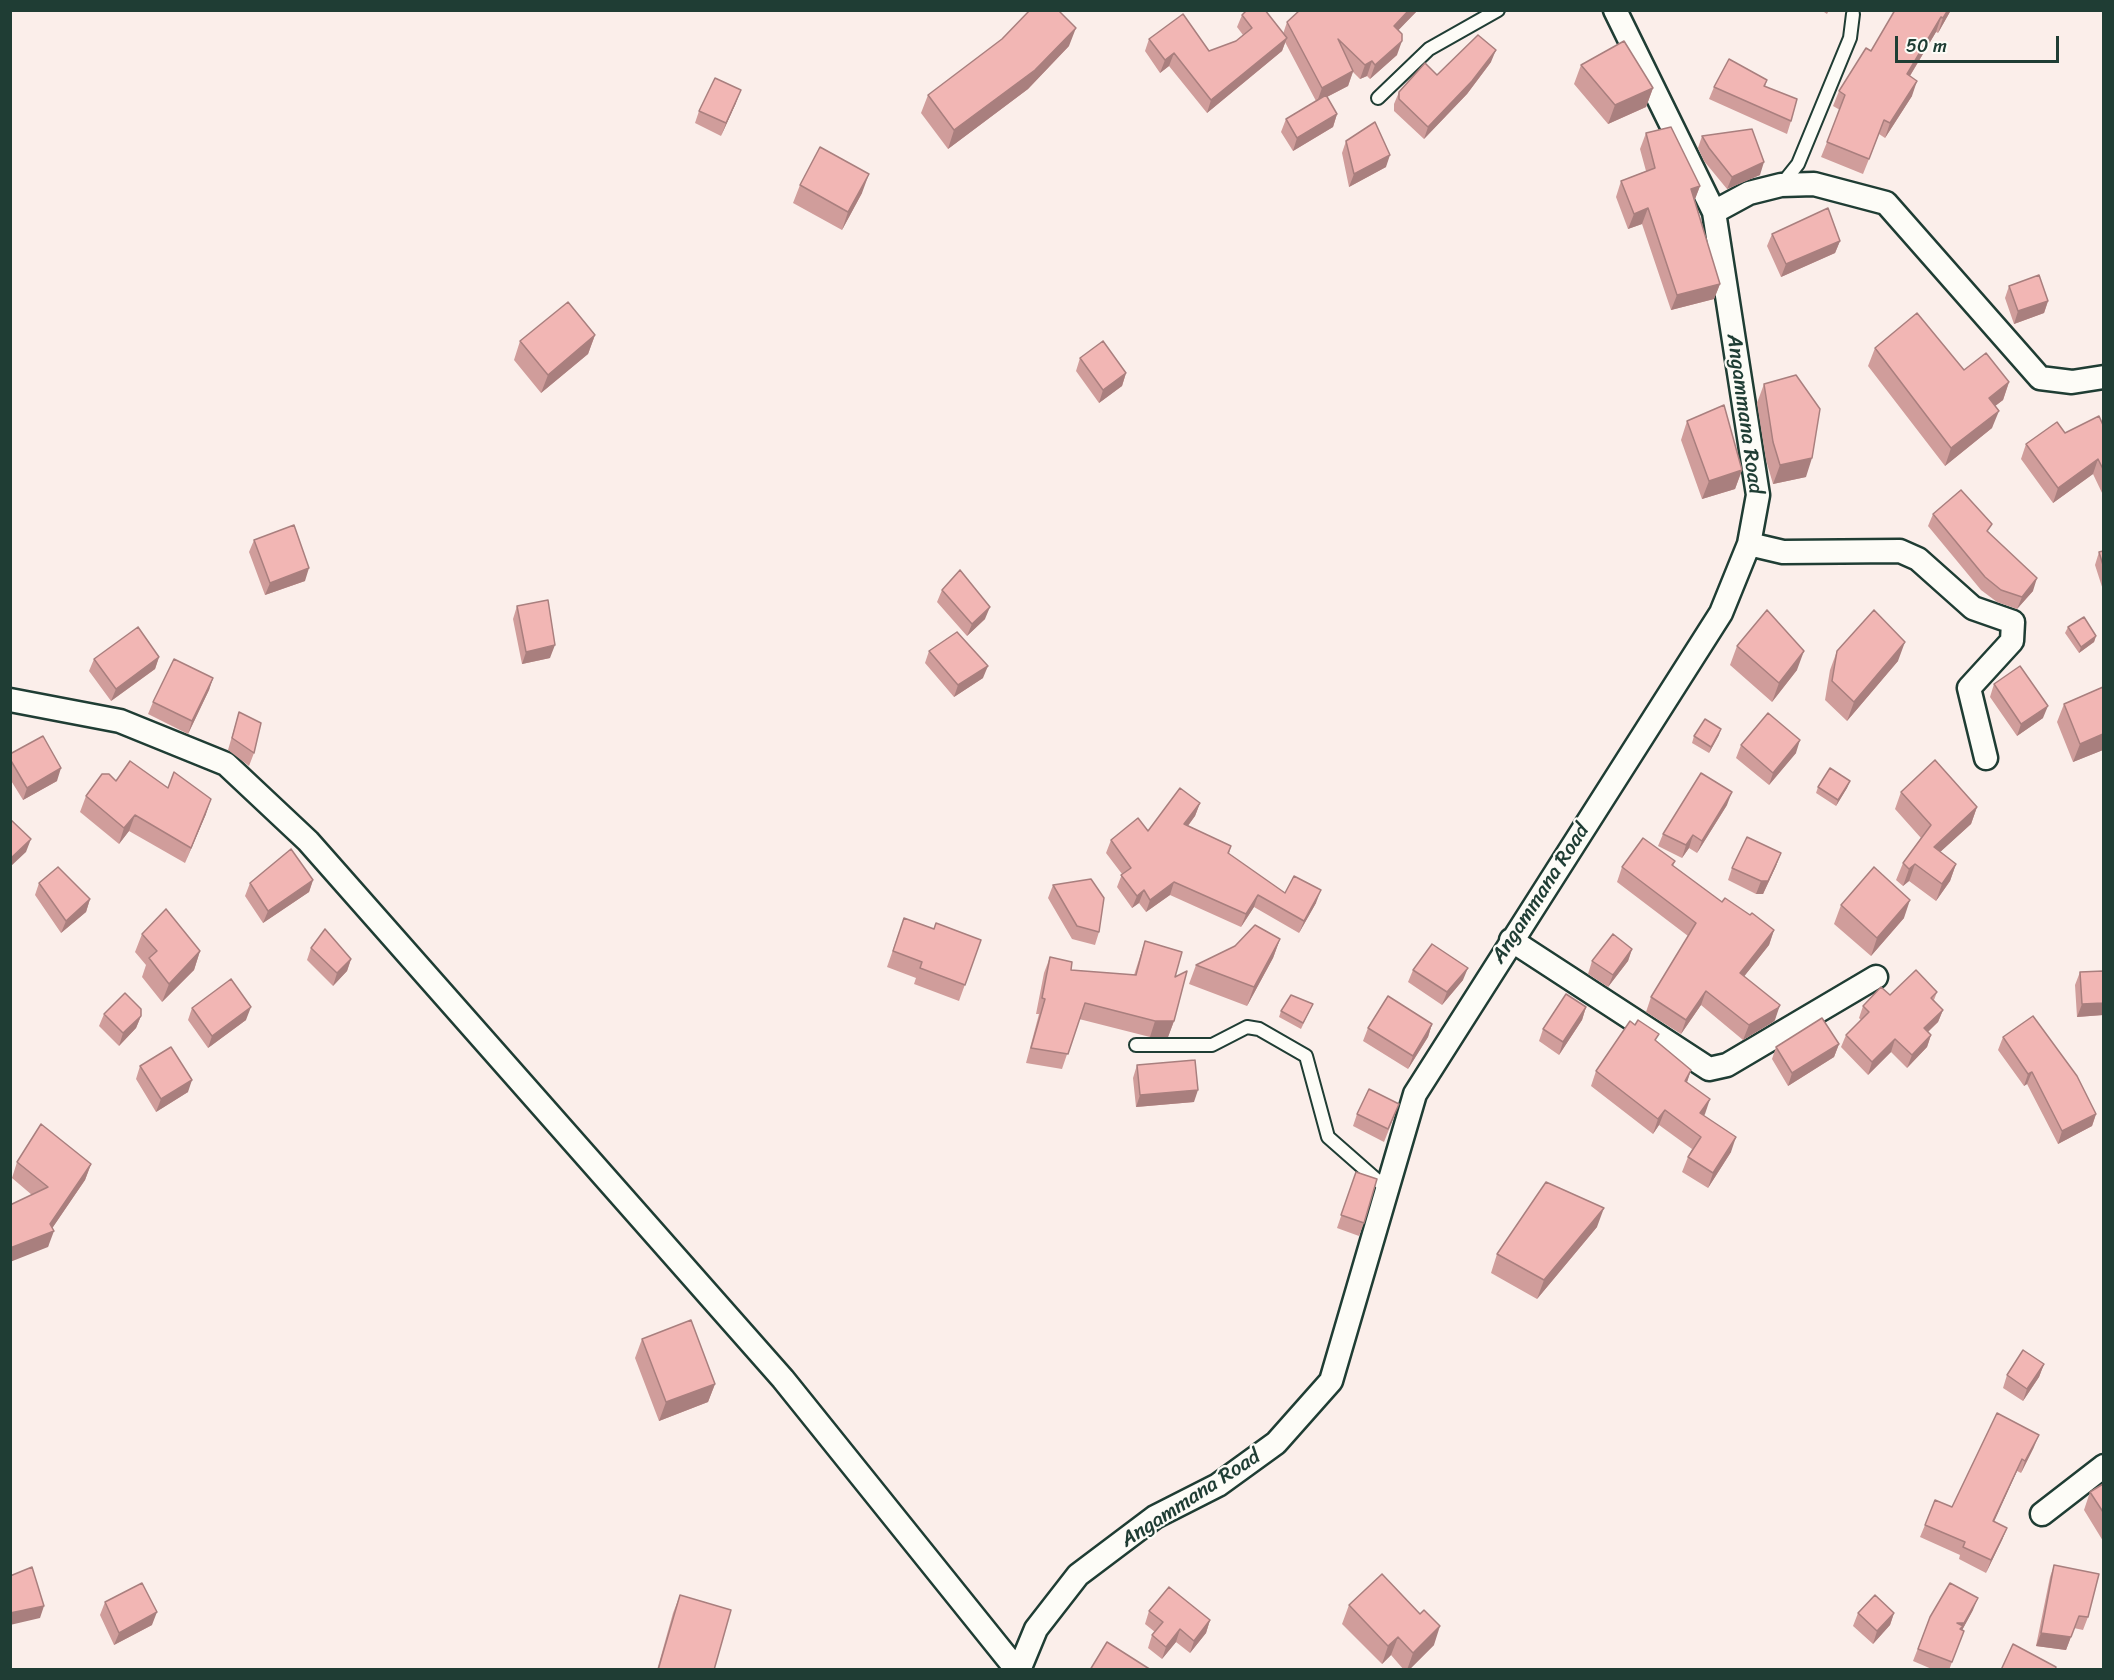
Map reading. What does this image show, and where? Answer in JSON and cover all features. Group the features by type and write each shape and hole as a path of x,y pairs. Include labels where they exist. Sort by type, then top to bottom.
{"street":[{"name":"Angammana Road","path":"1018,1670 1036,1629 1078,1575 1155,1516 1218,1485 1276,1443 1331,1381 1415,1094 1511,939 1721,613 1749,544 1758,495 1714,212 1615,10"},
{"path":"1714,212 1749,193 1781,185 1814,184 1886,203 2040,378 2072,382 2103,377"},
{"path":"1749,544 1783,552 1900,551 1918,558 1973,608 2013,622 2012,641 1969,688 1986,758"},
{"path":"10,700 120,721 226,764 308,841 783,1379 1018,1670"},
{"path":"1511,939 1709,1069 1727,1065 1876,977"},
{"path":"2042,1514 2103,1466"}],"lane":[{"path":"1378,98 1429,49 1498,10"},
{"path":"1781,185 1798,164 1850,38 1853,14"},
{"path":"1137,1045 1212,1045 1247,1027 1258,1029 1306,1056 1328,1137 1386,1188"}],"building":[{"path":"1030,10 1058,10 1076,28 1035,70 954,130 928,95 1002,39"},
{"path":"1247,10 1265,10 1287,38 1211,100 1174,53 1165,60 1149,39 1183,14 1209,51 1236,41 1252,28 1242,15"},
{"path":"1300,10 1409,10 1394,26 1402,34 1402,41 1375,65 1372,61 1365,65 1338,39 1353,71 1322,88 1287,22"},
{"path":"1895,10 1948,10 1943,18 1941,17 1907,74 1917,81 1890,123 1884,120 1869,159 1827,142 1845,95 1839,91 1866,48 1871,51"},
{"path":"1478,35 1496,50 1472,81 1428,127 1399,99 1399,92 1425,63 1437,75"},
{"path":"1624,41 1653,88 1615,105 1581,65"},
{"path":"1729,59 1767,80 1764,86 1797,99 1791,121 1714,87"},
{"path":"715,78 741,90 726,123 699,111"},
{"path":"1326,95 1337,114 1297,138 1286,119"},
{"path":"1375,122 1390,155 1354,174 1346,141"},
{"path":"1671,127 1700,186 1691,189 1720,284 1677,295 1648,208 1634,214 1621,181 1655,168 1646,133"},
{"path":"1752,129 1764,162 1732,177 1702,136"},
{"path":"820,147 869,174 848,212 800,185"},
{"path":"1828,208 1840,241 1786,264 1772,234"},
{"path":"2039,275 2048,301 2018,311 2009,286"},
{"path":"568,302 595,335 548,375 520,341"},
{"path":"1917,313 1964,370 1986,353 2009,382 1989,398 1999,411 1951,448 1875,348"},
{"path":"1103,341 1126,373 1103,390 1080,358"},
{"path":"1796,375 1820,409 1812,458 1780,465 1773,442 1764,384"},
{"path":"1724,405 1742,470 1709,481 1687,421"},
{"path":"2099,416 2103,425 2103,469 2098,459 2058,488 2026,444 2057,422 2065,433"},
{"path":"1961,490 1992,524 1987,531 2037,578 2022,597 2001,590 1985,577 1933,514"},
{"path":"294,525 309,568 270,583 254,540"},
{"path":"2103,551 2103,565 2099,552"},
{"path":"960,570 990,607 972,624 942,590"},
{"path":"548,600 555,645 526,652 517,606"},
{"path":"1767,610 1804,651 1779,683 1737,646"},
{"path":"1874,610 1905,642 1854,702 1832,681 1837,651"},
{"path":"2084,617 2096,636 2081,647 2068,627"},
{"path":"138,627 159,657 116,689 94,659"},
{"path":"957,632 988,666 958,685 929,651"},
{"path":"174,659 213,678 192,721 153,702"},
{"path":"2020,666 2048,706 2021,724 1994,684"},
{"path":"2103,687 2103,734 2080,744 2064,704"},
{"path":"239,712 261,723 254,753 232,738"},
{"path":"1768,713 1800,740 1773,773 1741,745"},
{"path":"1705,719 1721,729 1711,747 1694,736"},
{"path":"43,736 61,768 27,788 10,759 10,754"},
{"path":"1935,760 1977,807 1934,847 1956,864 1942,884 1915,864 1909,869 1903,863 1931,825 1901,792"},
{"path":"130,761 168,788 174,772 211,799 191,848 135,815 124,828 86,796 102,774 109,774 116,781"},
{"path":"1830,768 1850,781 1838,800 1818,787"},
{"path":"1701,773 1732,792 1702,841 1693,835 1686,845 1663,834"},
{"path":"1180,788 1200,803 1184,824 1231,846 1228,853 1285,893 1294,876 1321,890 1304,921 1258,895 1246,914 1174,882 1150,900 1144,890 1137,896 1121,875 1131,868 1111,840 1138,818 1148,831"},
{"path":"10,819 31,839 10,859"},
{"path":"1747,837 1781,853 1768,881 1761,881 1732,868"},
{"path":"1643,838 1675,861 1672,865 1722,902 1725,898 1750,915 1752,913 1774,930 1740,973 1780,1005 1778,1008 1749,1025 1706,991 1686,1020 1651,997 1696,923 1622,867"},
{"path":"291,849 313,880 268,911 250,883"},
{"path":"58,867 90,899 66,921 39,883"},
{"path":"1874,867 1910,900 1877,938 1841,905"},
{"path":"1091,879 1104,898 1099,932 1077,926 1053,885"},
{"path":"166,909 200,951 169,984 149,958 157,951 142,934"},
{"path":"904,918 934,929 936,923 981,940 965,985 920,968 922,962 893,951"},
{"path":"1255,925 1280,939 1254,987 1196,965 1235,946"},
{"path":"325,929 351,959 337,973 311,948"},
{"path":"1613,934 1632,949 1613,975 1592,961"},
{"path":"1145,941 1182,952 1175,977 1187,971 1174,1021 1155,1021 1085,1003 1068,1054 1031,1048 1045,999 1042,998 1050,957 1072,962 1071,970 1136,975"},
{"path":"1432,944 1468,968 1447,992 1413,970"},
{"path":"1916,970 1937,992 1931,998 1943,1010 1924,1028 1931,1035 1912,1055 1895,1039 1872,1062 1846,1035 1869,1012 1863,1006 1881,987 1890,995"},
{"path":"2103,971 2103,1003 2082,1004 2080,972"},
{"path":"231,979 251,1007 212,1036 192,1008"},
{"path":"125,993 141,1009 141,1016 123,1033 104,1014"},
{"path":"1566,994 1586,1007 1563,1042 1543,1029"},
{"path":"1291,995 1313,1004 1303,1023 1281,1011"},
{"path":"1388,996 1432,1024 1413,1056 1368,1028"},
{"path":"2033,1016 2077,1076 2096,1114 2062,1131 2032,1072 2028,1074 2003,1037"},
{"path":"1822,1018 1839,1044 1792,1073 1776,1047"},
{"path":"1638,1020 1659,1034 1655,1040 1691,1070 1685,1081 1710,1099 1700,1113 1736,1137 1713,1173 1688,1157 1701,1137 1665,1110 1658,1119 1596,1071 1630,1021 1635,1025"},
{"path":"171,1047 192,1080 161,1099 140,1066"},
{"path":"1195,1060 1198,1090 1140,1095 1137,1065"},
{"path":"1369,1089 1399,1104 1388,1129 1357,1114"},
{"path":"41,1124 91,1164 50,1224 54,1231 10,1248 10,1205 48,1187 17,1162"},
{"path":"1356,1172 1377,1179 1364,1223 1341,1215"},
{"path":"1546,1182 1604,1208 1544,1280 1497,1254"},
{"path":"691,1320 715,1384 666,1402 642,1339"},
{"path":"2023,1350 2044,1364 2027,1389 2007,1375"},
{"path":"1997,1413 2039,1435 2025,1461 2022,1459 1993,1521 2007,1528 1991,1560 1963,1547 1965,1542 1925,1525 1935,1500 1952,1507"},
{"path":"2103,1484 2103,1512 2090,1492"},
{"path":"2054,1565 2099,1574 2088,1617 2079,1616 2071,1637 2041,1633"},
{"path":"32,1567 44,1606 10,1613 10,1576"},
{"path":"1382,1574 1420,1614 1424,1610 1440,1626 1413,1653 1398,1637 1388,1646 1349,1605"},
{"path":"142,1583 157,1612 119,1633 105,1602"},
{"path":"1950,1583 1978,1598 1964,1623 1957,1623 1963,1626 1960,1629 1964,1631 1952,1662 1918,1649 1930,1617"},
{"path":"1169,1587 1210,1620 1194,1641 1180,1629 1166,1647 1152,1635 1163,1622 1149,1611"},
{"path":"680,1595 731,1610 714,1670 658,1670"},
{"path":"1875,1595 1894,1613 1877,1631 1858,1613"},
{"path":"1107,1642 1151,1670 1090,1670"},
{"path":"2013,1644 2056,1667 2055,1670 2001,1670"}]}
